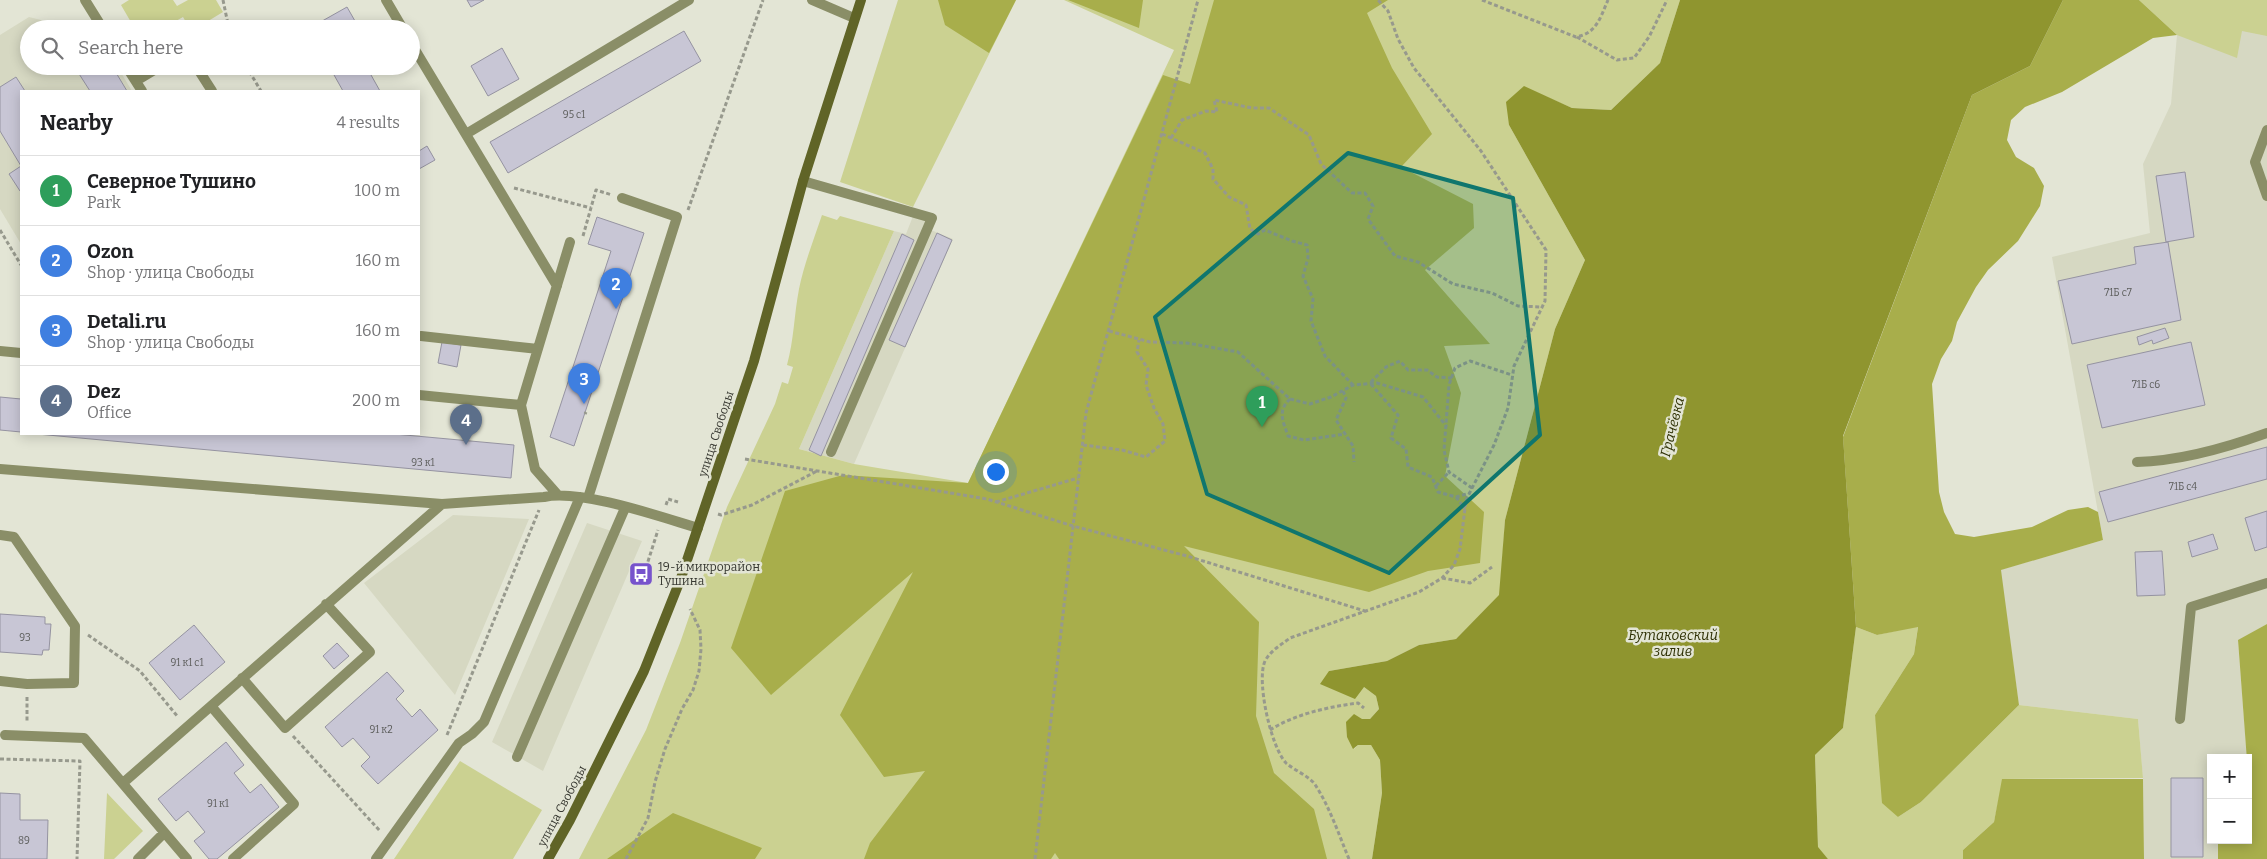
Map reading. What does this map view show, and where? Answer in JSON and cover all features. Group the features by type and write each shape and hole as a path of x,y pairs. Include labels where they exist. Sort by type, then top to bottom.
{"main road":[{"name":"улица Свободы","path":"548,859 570,820 644,671 698,528 754,361 803,180 861,0"}],"lane":[{"path":"85,0 97,20"},
{"path":"386,0 398,20"},
{"path":"466,134 689,0"},
{"path":"812,0 854,18"},
{"path":"420,58 557,286"},
{"path":"132,75 141,90"},
{"path":"136,81 146,75"},
{"path":"202,75 211,90"},
{"path":"2267,130 2255,162 2267,196"},
{"path":"803,180 932,218 831,452"},
{"path":"376,859 459,743 484,722 584,498 677,217 622,198"},
{"path":"557,494 535,468 521,405 570,242"},
{"path":"421,336 538,349"},
{"path":"0,351 20,354"},
{"path":"420,395 521,405"},
{"path":"2137,462 2164,461 2246,441 2267,433"},
{"path":"0,468 442,504 544,497 557,494 584,498 698,528"},
{"path":"123,783 442,504"},
{"path":"517,757 625,508"},
{"path":"0,535 14,537 75,626 74,682 27,684 0,681"},
{"path":"2180,719 2191,608 2267,583"},
{"path":"242,678 286,728 370,652 326,604"},
{"path":"211,706 294,804 232,859"},
{"path":"5,735 84,738 187,859"},
{"path":"138,859 164,833"}],"path":[{"path":"223,0 228,20"},
{"path":"677,217 690,209 763,0"},
{"path":"1034,859 1086,413 1198,0"},
{"path":"1349,859 1315,784 1286,763 1278,752 1266,712 1263,678 1264,662 1272,650 1290,638 1419,592 1442,578 1454,565 1460,549 1466,500 1494,445 1508,408 1514,366 1545,300 1546,250 1481,151 1414,68 1398,39 1388,11 1378,0"},
{"path":"1482,0 1576,37 1617,60 1634,58 1649,37 1667,0"},
{"path":"1576,37 1588,34 1595,26 1608,0"},
{"path":"251,75 260,90"},
{"path":"1170,138 1182,120 1206,111 1217,112 1214,100 1252,108 1270,108 1309,135 1321,164 1352,193 1365,193 1373,206 1368,219 1395,256 1418,262 1454,284 1492,293 1518,306 1542,307"},
{"path":"1162,134 1205,153 1213,169 1213,179 1229,197 1246,204 1250,229 1258,234 1265,230 1307,245 1308,258 1303,276 1313,299 1310,321 1325,356 1353,385"},
{"path":"495,183 591,208"},
{"path":"570,242 580,244 596,190 622,198"},
{"path":"0,230 20,263"},
{"path":"1108,331 1150,342 1187,343 1238,352 1290,399 1310,404 1332,398 1353,385 1377,383 1423,397 1447,427"},
{"path":"1082,445 1122,450 1146,457 1165,441 1163,424 1154,408 1146,385 1148,369 1137,352 1140,340"},
{"path":"1370,383 1386,367 1400,361 1408,370 1426,370 1437,377 1452,378"},
{"path":"1472,488 1449,472 1444,450 1449,385 1455,368 1470,361 1512,375"},
{"path":"1370,383 1398,415 1391,438 1406,449 1408,466 1432,477 1438,492 1456,497 1470,493"},
{"path":"1343,391 1346,398 1336,420 1353,446 1354,462"},
{"path":"1290,399 1284,404 1281,414 1288,436 1304,440 1345,434"},
{"path":"745,459 818,470 995,502 1073,526 1187,556 1365,612"},
{"path":"718,514 721,515 752,505 818,470"},
{"path":"1436,486 1449,472"},
{"path":"995,502 1078,478"},
{"path":"447,736 544,497"},
{"path":"1456,497 1465,509"},
{"path":"644,574 668,499 678,502"},
{"path":"1442,578 1470,583 1492,567"},
{"path":"626,859 648,818 655,782 665,749 692,690 698,671 701,649 700,630 690,609"},
{"path":"75,626 140,671 186,728"},
{"path":"27,684 27,736"},
{"path":"1270,730 1286,720 1346,705 1358,703 1364,708"},
{"path":"286,728 382,834 388,826"},
{"path":"0,758 80,761 77,859"}],"highlighted area":[{"path":"1348,153 1513,198 1540,435 1389,573 1207,494 1155,317"}],"shaded area":[{"path":"129,0 173,0 177,6 188,0 216,0 223,12 210,20 185,20 183,17 178,20 130,20 121,5"},
{"path":"898,0 1016,0 913,207 840,182"},
{"path":"938,0 1016,0 989,53 945,25"},
{"path":"1064,0 1680,0 1660,63 1611,110 1572,108 1524,87 1509,125 1585,260 1555,329 1505,520 1500,595 1456,639 1419,645 1387,661 1329,671 1364,687 1376,696 1379,709 1370,719 1362,719 1354,749 1358,745 1371,745 1380,760 1382,793 1372,859 579,859 646,730 680,643 727,507 775,404 782,382 788,384 793,367 787,365 799,289 806,261 822,215 837,220 840,216 894,231 799,449 854,464 968,483 1174,50"},
{"path":"1068,0 1143,0 1139,28"},
{"path":"1214,0 1388,0 1367,13 1392,68 1432,134 1401,167 1473,204 1474,228 1425,270 1490,344 1444,346 1461,393 1445,476 1484,512 1480,563 1428,571 1369,592 1184,546 1259,622 1256,716 1274,773 1314,809 1327,859 1059,859 1055,853 1051,859 864,859 870,843 925,771 884,777 840,715 913,572 771,695 731,648 785,491 843,475 968,483 1163,75 1190,84"},
{"path":"2063,0 2139,0 2177,35 2153,38 2062,92 2025,107 2011,120 2007,140 2016,157 2034,168 2044,186 2040,206 2018,241 1988,270 1976,287 1957,322 1952,341 1941,359 1932,384 1939,492 1944,512 1955,534 1974,537 2032,527 2068,510 2088,507 2098,512 2103,540 2001,570 2019,705 1921,802 1898,817 1882,803 1875,715 1914,654 1918,627 1877,635 1856,627 1843,437 1972,95 2030,66"},
{"path":"2139,0 2267,0 2267,36 2242,31 2237,58 2177,35"},
{"path":"2185,0 2267,0 2267,624 2238,641 2247,754 2207,754 2207,844 2218,844 2218,859 2144,859 2143,779 2138,719 2019,705 2000,570 2103,540 2052,257 2150,233 2143,164 2171,104 2177,35"},
{"path":"29,17 41,20 24,20"},
{"path":"20,23 20,75 122,75 131,90 20,90 20,242 0,209 0,35"},
{"path":"915,211 933,220 931,230 953,239 854,464 799,449 894,231 906,234"},
{"path":"453,515 529,519 455,695 364,583"},
{"path":"587,523 642,541 543,771 492,742"},
{"path":"2267,624 2267,859 2218,859 2218,844 2252,844 2252,754 2247,754 2238,640"},
{"path":"1918,626 1914,654 1875,715 1898,817 1921,802 2019,705 2138,719 2143,778 2003,779 1994,822 1963,850 1963,859 1828,859 1818,848 1815,755 1843,728 1856,627 1877,635"},
{"path":"460,761 542,810 513,859 394,859"},
{"path":"2002,779 2143,779 2144,859 1963,859 1963,850 1994,822"},
{"path":"107,793 143,831 114,859 104,859"},
{"path":"673,813 762,848 755,859 607,859"}],"water":[{"name":"Бутаковский залив","path":"1680,0 2063,0 2030,66 1972,95 1843,436 1856,627 1843,728 1815,755 1818,847 1828,859 1372,859 1382,793 1380,760 1371,745 1358,745 1353,749 1347,737 1346,722 1354,714 1362,719 1370,719 1379,709 1376,696 1364,687 1355,699 1320,684 1329,671 1387,661 1419,645 1456,639 1499,595 1505,520 1555,329 1585,260 1509,125 1506,102 1524,86 1572,108 1611,110 1660,63"}],"building":[{"path":"467,0 484,0 471,7"},
{"path":"347,7 354,20 324,20"},
{"path":"684,31 701,61 508,173 490,142"},
{"path":"502,48 519,79 488,96 471,66"},
{"path":"80,75 117,75 126,90 89,90"},
{"path":"334,75 371,75 379,90 342,90"},
{"path":"16,77 24,90 20,90 20,164 0,131 0,87"},
{"path":"427,146 435,160 420,168 420,150"},
{"path":"20,167 20,191 9,174"},
{"path":"2185,172 2194,237 2166,242 2156,176"},
{"path":"597,217 644,233 574,446 550,437 611,251 588,244"},
{"path":"937,233 952,240 905,347 889,340"},
{"path":"902,234 914,240 821,456 809,450"},
{"path":"2168,242 2181,320 2072,344 2058,281 2136,264 2134,247"},
{"path":"2165,328 2169,338 2153,344 2152,340 2139,345 2137,337"},
{"path":"442,342 461,345 457,367 438,363"},
{"path":"2191,342 2205,405 2102,428 2087,365"},
{"path":"0,397 20,399 20,432 0,430"},
{"path":"48,435 405,435 514,445 511,478"},
{"path":"2267,447 2267,479 2108,522 2099,492"},
{"path":"2267,511 2267,547 2255,551 2245,518"},
{"path":"2213,534 2218,549 2192,557 2188,542"},
{"path":"2162,551 2165,595 2137,596 2135,552"},
{"path":"0,614 45,617 45,624 51,624 49,650 43,650 42,655 0,652"},
{"path":"194,625 225,662 180,700 149,663"},
{"path":"337,643 349,656 334,669 323,656"},
{"path":"387,672 404,691 396,699 412,717 420,709 438,730 378,784 361,766 370,757 353,738 342,747 325,727"},
{"path":"226,742 244,765 234,773 250,793 261,784 279,807 217,859 209,859 194,841 205,832 188,811 176,821 158,799"},
{"path":"2171,778 2203,778 2203,857 2171,857"},
{"path":"0,793 20,794 20,820 48,820 47,859 0,859"}],"place":[{"name":"Ozon","path":"616,309"},
{"name":"Detali.ru","path":"584,404"},
{"name":"Северное Тушино","path":"1262,427"},
{"name":"Dez","path":"466,445"},
{"name":"19-й микрорайон Тушина","path":"641,574"}],"water label":[{"name":"Грачёвка","path":"1672,427"}]}
